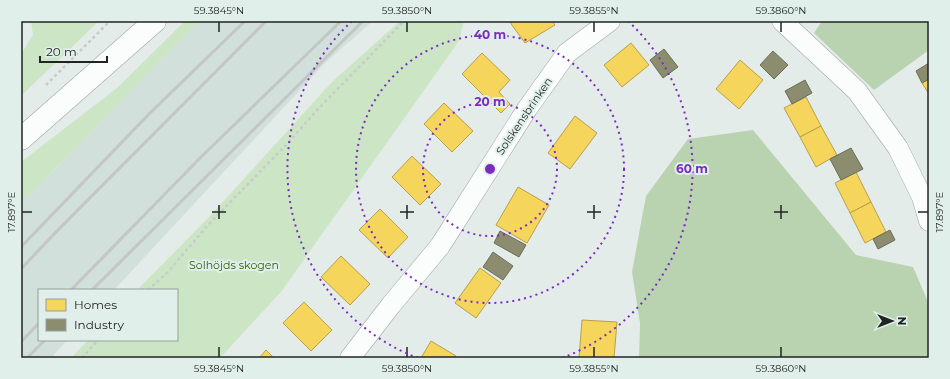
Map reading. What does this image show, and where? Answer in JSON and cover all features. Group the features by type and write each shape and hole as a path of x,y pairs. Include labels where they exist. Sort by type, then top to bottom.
{"street":[{"path":"21,140 155,21"},
{"name":"Solskensbrinken","path":"350,358 391,305 440,246 527,109 567,53 610,21"},
{"path":"782,21 857,91 898,148 922,197 929,222"}],"path":[{"path":"44,87 110,21"},
{"path":"149,289 167,273 208,226 287,144 319,108 404,21"},
{"path":"82,358 97,341"}],"shaded area":[{"path":"199,21 373,21 327,61 115,289 38,289 38,341 66,341 51,358 21,358 21,204"}],"green space":[{"path":"31,21 99,21 21,96 21,54 33,35"},
{"path":"185,21 199,21 21,204 21,162 117,88"},
{"name":"Solhöjds skogen","path":"400,21 464,21 459,41 281,292 220,358 71,358 87,341 178,341 178,289 138,289 209,217 332,82"},
{"path":"822,21 929,21 929,50 874,90 814,33"},
{"path":"753,130 856,255 913,267 929,304 929,358 639,358 640,323 632,272 646,196 688,139"}],"building: Homes":[{"path":"509,21 552,21 555,25 525,43"},
{"path":"631,43 649,65 622,87 604,65"},
{"path":"482,53 510,80 499,92 510,104 501,113 462,74"},
{"path":"740,60 763,80 739,109 716,89"},
{"path":"929,79 929,94 922,83"},
{"path":"806,97 821,126 800,137 784,108"},
{"path":"444,103 473,131 452,152 424,124"},
{"path":"575,116 597,133 570,169 548,153"},
{"path":"821,126 837,155 816,167 800,137"},
{"path":"412,156 441,184 420,205 392,177"},
{"path":"856,172 871,202 850,213 835,183"},
{"path":"518,187 549,205 527,243 496,225"},
{"path":"871,202 886,232 865,243 850,213"},
{"path":"380,209 408,237 388,258 359,230"},
{"path":"341,256 370,284 350,305 321,277"},
{"path":"480,268 501,283 476,318 455,303"},
{"path":"304,302 332,330 311,351 283,323"},
{"path":"582,320 617,322 614,358 579,358"},
{"path":"431,341 456,356 455,358 421,358"},
{"path":"266,350 274,358 259,358"}],"building: Industry":[{"path":"664,49 678,67 663,78 650,60"},
{"path":"773,51 788,65 774,79 760,65"},
{"path":"929,63 929,79 922,83 916,71"},
{"path":"805,80 812,93 792,104 785,91"},
{"path":"851,148 863,169 841,180 830,159"},
{"path":"890,230 895,240 878,249 873,239"},
{"path":"500,231 526,245 519,257 494,243"},
{"path":"493,252 513,266 503,280 483,267"}],"railway":[{"path":"21,247 149,114 245,21"},
{"path":"21,269 266,21"},
{"path":"72,289 201,157 341,21"},
{"path":"93,289 363,21"},
{"path":"21,342 38,324"},
{"path":"27,358 44,341"}]}
